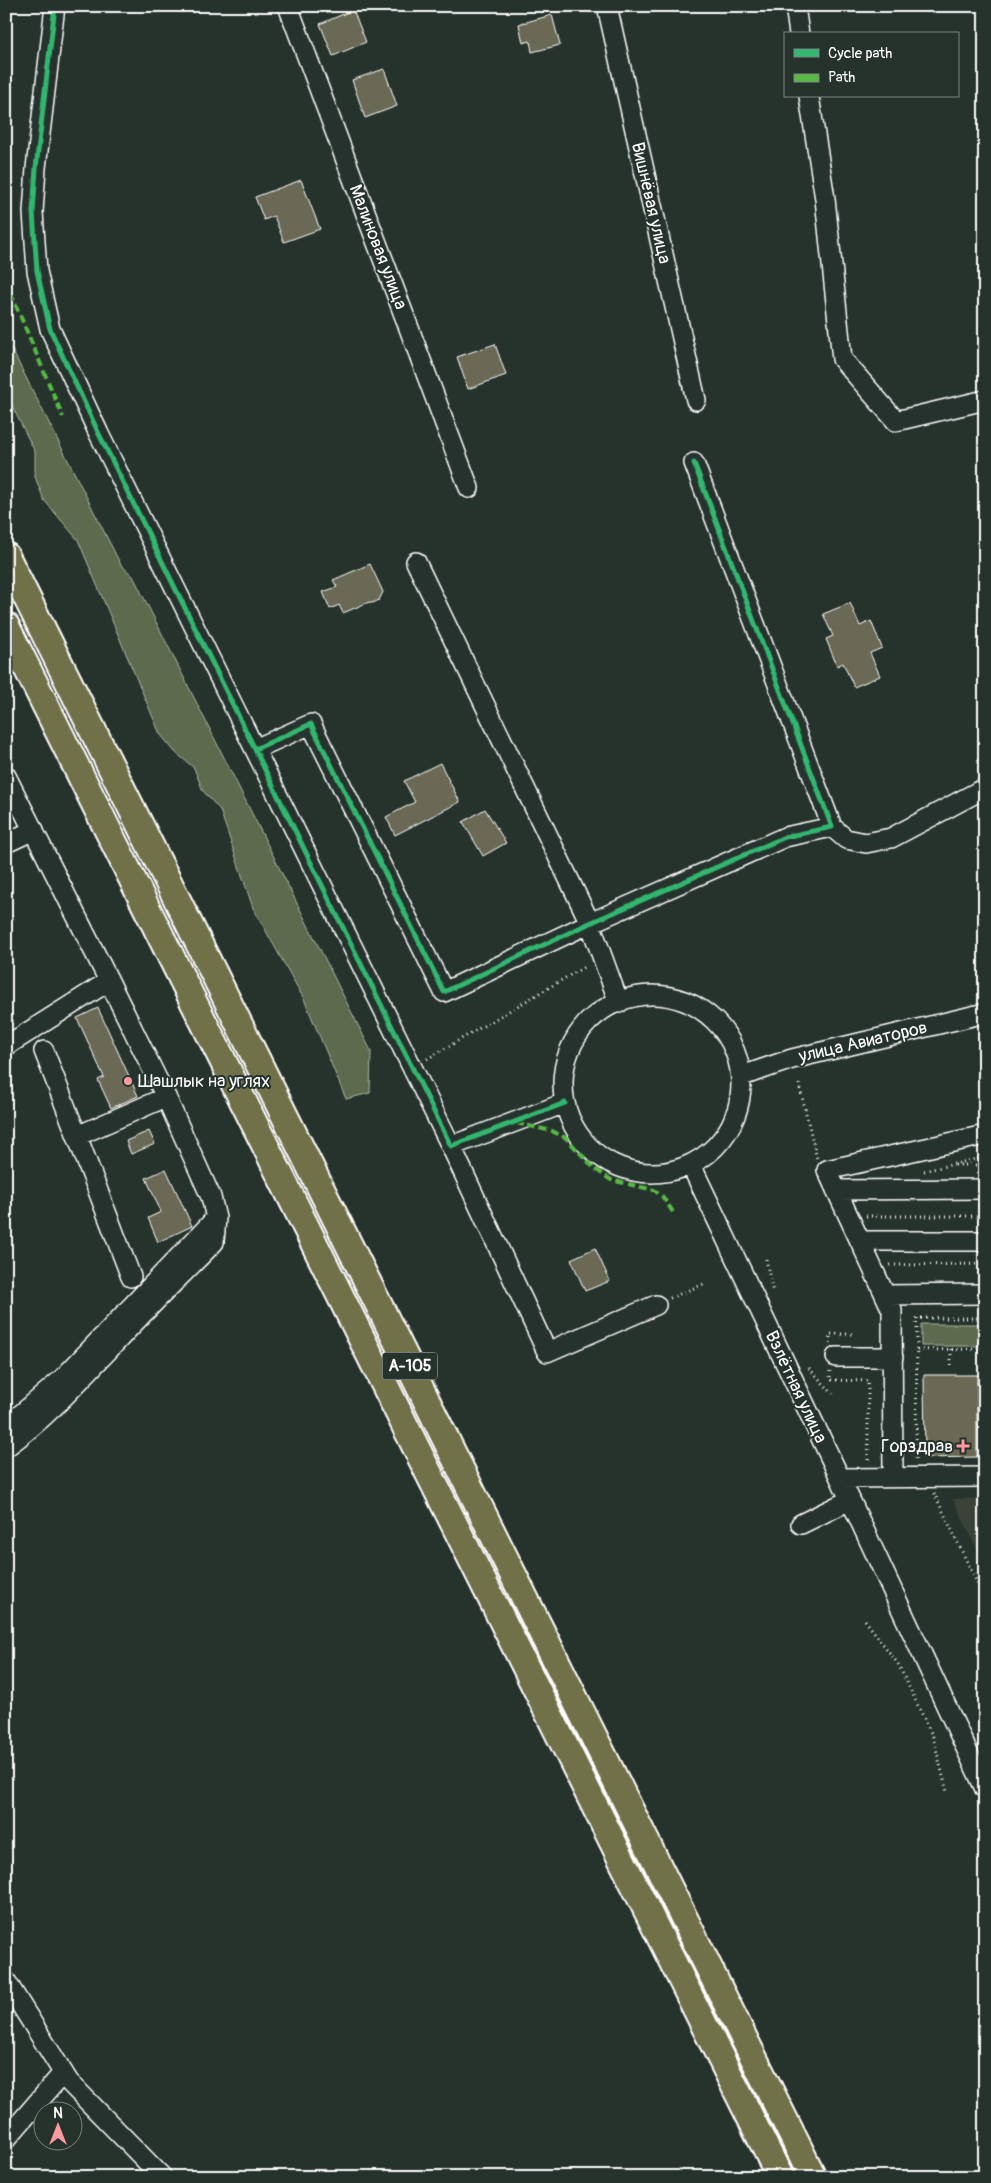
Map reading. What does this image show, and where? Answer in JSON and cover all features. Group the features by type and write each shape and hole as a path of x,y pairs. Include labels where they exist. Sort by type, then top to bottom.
{"highway":[{"name":"А-105","path":"6,556 813,2177"},
{"name":"А-105","path":"6,626 773,2169"}],"street":[{"path":"55,6 42,106 33,212 37,271 50,329 99,434 450,1146 547,1352 656,1305"},
{"name":"Малиновая улица","path":"288,6 469,488"},
{"name":"Вишнёвая улица","path":"607,6 696,400"},
{"path":"795,6 799,32"},
{"path":"809,98 825,198 842,360 896,421 985,400"},
{"path":"694,463 832,827 846,839 866,842 891,838 985,788"},
{"path":"416,562 590,923 619,1003"},
{"path":"255,749 311,724 444,992 590,923 785,837 832,827"},
{"path":"6,776 166,1097 211,1197 216,1218 214,1242 72,1390 19,1438 6,1447"},
{"path":"6,843 34,830"},
{"path":"6,1046 109,981"},
{"path":"639,996 675,997 708,1013 731,1041 742,1076 738,1112 720,1144 691,1165 660,1173 628,1170 599,1156 577,1132 565,1103 564,1067 578,1033 605,1008 639,996"},
{"name":"улица Авиаторов","path":"742,1076 792,1059 985,1013"},
{"path":"44,1051 131,1277"},
{"path":"77,1136 166,1097"},
{"path":"450,1146 565,1103"},
{"path":"893,1468 892,1310 826,1170 985,1135"},
{"name":"Взлётная улица","path":"691,1165 985,1789"},
{"path":"836,1190 985,1189"},
{"path":"6,1427 62,1379 216,1218"},
{"path":"860,1241 985,1241"},
{"path":"885,1295 985,1294"},
{"path":"832,1357 893,1357"},
{"path":"840,1478 893,1468 926,1477 985,1477"},
{"path":"801,1524 850,1500"},
{"path":"6,1981 69,2082 162,2177"},
{"path":"6,2139 63,2073"}],"path":[{"path":"424,1061 584,967"},
{"path":"985,1157 946,1166 985,1166"},
{"path":"861,1216 985,1216"},
{"path":"766,1259 772,1291 776,1300"},
{"path":"882,1265 985,1264"},
{"path":"656,1305 706,1282"},
{"path":"856,1334 830,1334 832,1357 830,1380 868,1381 868,1460 893,1468 916,1459 917,1318 985,1318"},
{"path":"951,1349 951,1367"},
{"path":"917,1350 985,1349"},
{"path":"805,1362 810,1370 833,1394"},
{"path":"977,1408 985,1408"},
{"path":"926,1477 985,1599"},
{"path":"865,1620 898,1664 933,1736 946,1792"}],"shaded area":[{"path":"985,1498 985,1566 953,1499"}],"green space":[{"path":"6,338 121,565 133,576 371,1051 370,1093 346,1099 304,999 253,908 220,810 203,791 194,768 175,752 160,734 78,540 44,500 35,477 35,452 6,394"},
{"path":"921,1324 985,1324 985,1346 921,1346"}],"building":[{"path":"353,10 366,42 333,56 320,24"},
{"path":"552,15 560,45 532,52 530,41 523,43 519,24"},
{"path":"384,69 397,106 365,118 352,80"},
{"path":"301,180 320,229 284,242 274,216 264,220 255,197"},
{"path":"495,344 506,375 468,389 457,357"},
{"path":"370,564 383,592 379,600 373,603 369,602 343,613 339,605 330,609 323,592 337,587 333,580"},
{"path":"850,603 860,626 871,621 882,648 870,653 880,676 854,687 843,663 837,666 826,639 833,636 823,614"},
{"path":"440,763 460,802 395,835 386,817 415,802 404,781"},
{"path":"485,809 506,843 483,856 463,822"},
{"path":"98,1008 138,1096 111,1108 98,1080 104,1077 77,1018"},
{"path":"149,1131 155,1144 131,1154 126,1141"},
{"path":"166,1169 192,1226 158,1242 148,1218 161,1212 146,1178"},
{"path":"595,1248 610,1281 585,1291 571,1259"},
{"path":"924,1375 977,1375 977,1457 925,1458"}],"marked path":[{"path":"6,282 63,417"},
{"path":"516,1123 552,1131 566,1138 594,1168 611,1180 654,1190 662,1196 673,1212"}],"cycle path":[{"path":"55,6 36,168 33,212 37,271 50,329 99,434 451,1146 565,1103"},
{"path":"255,749 311,724 444,992 590,923 785,837 832,827 694,463"}],"place":[{"name":"Шашлык на углях","path":"128,1081"},
{"name":"Горздрав","path":"963,1446"}]}
